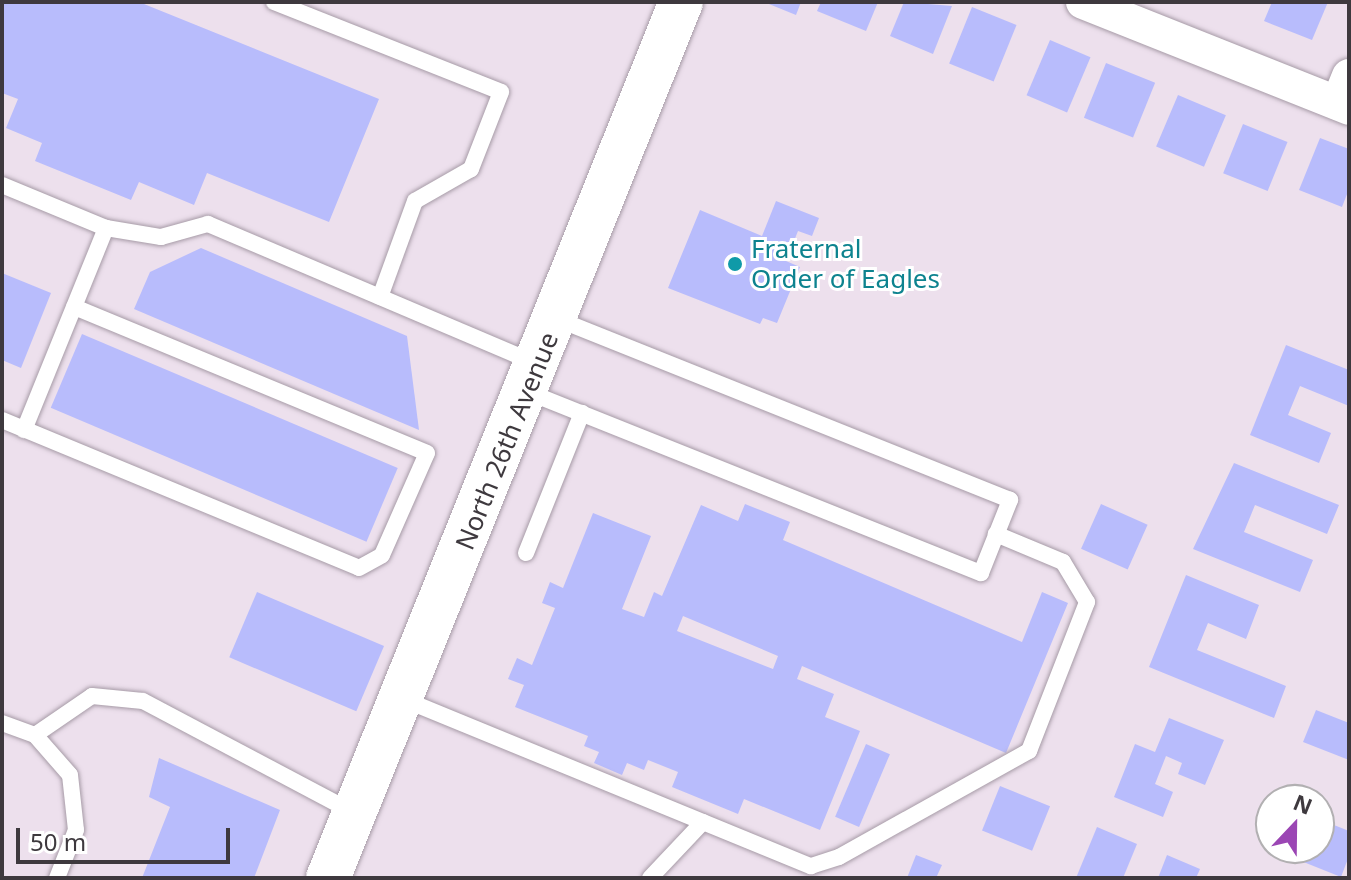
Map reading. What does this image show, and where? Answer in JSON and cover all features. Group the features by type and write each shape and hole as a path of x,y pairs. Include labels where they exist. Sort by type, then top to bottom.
{"street":[{"name":"North 26th Avenue","path":"337,871 355,813 557,319 681,2"},
{"path":"1083,2 1345,96"}],"lane":[{"path":"274,2 501,92 471,169 415,201 380,297"},
{"path":"2,185 106,228 161,237 208,224 380,297 533,378 582,413 981,573 1010,500 557,319"},
{"path":"24,430 106,228"},
{"path":"2,420 359,568 382,555 427,453 74,307"},
{"path":"526,553 582,413"},
{"path":"402,698 811,866 839,857 1029,751 1087,602 1063,562 996,534"},
{"path":"35,735 92,696 143,701 355,813"},
{"path":"2,723 35,735 70,775 76,830 57,878"},
{"path":"650,878 703,822"}],"building":[{"path":"2,2 139,2 379,99 329,222 207,173 194,205 139,182 131,200 35,161 42,143 6,128 18,99 2,93"},
{"path":"764,2 801,2 796,15"},
{"path":"821,2 878,2 866,31 817,11"},
{"path":"904,2 952,6 933,54 890,36"},
{"path":"1272,2 1328,2 1312,40 1264,21"},
{"path":"972,7 1017,25 994,82 949,64"},
{"path":"1050,40 1091,57 1067,112 1027,95"},
{"path":"1106,63 1155,83 1133,138 1084,118"},
{"path":"1178,95 1226,115 1204,167 1156,147"},
{"path":"1243,124 1288,142 1268,191 1223,173"},
{"path":"1320,138 1349,149 1349,189 1342,207 1299,190"},
{"name":"Fraternal Order of Eagles","path":"776,201 819,218 812,236 798,231 786,261 800,267 777,323 763,318 760,324 668,288 700,210 762,236"},
{"path":"201,248 407,336 419,430 134,309 150,272"},
{"path":"2,273 51,293 21,368 2,360"},
{"path":"82,334 398,468 366,542 51,408"},
{"path":"1286,345 1349,370 1349,406 1300,386 1288,415 1331,433 1319,463 1250,435"},
{"path":"1234,463 1339,505 1327,534 1255,505 1244,532 1313,560 1300,592 1193,549"},
{"path":"745,504 790,522 783,540 1022,642 1042,592 1068,603 1006,753 802,666 797,679 834,694 825,717 860,731 820,830 744,799 738,814 672,787 678,772 648,760 644,770 627,763 622,775 594,763 599,752 584,746 588,736 515,707 524,685 508,679 517,658 532,665 555,608 542,603 550,582 563,588 593,513 651,536 622,609 644,617 654,592 662,596 701,505 738,521","holes":["683,616 778,656 773,669 677,631"]},
{"path":"1101,504 1148,525 1128,570 1081,549"},
{"path":"1186,575 1259,605 1246,639 1208,623 1197,650 1286,686 1274,718 1149,667"},
{"path":"257,592 384,646 356,711 229,657"},
{"path":"1316,710 1349,723 1349,760 1303,742"},
{"path":"1169,718 1224,740 1205,785 1178,774 1182,763 1166,756 1155,784 1173,792 1163,817 1114,797 1135,744 1155,752"},
{"path":"866,744 890,754 859,827 835,817"},
{"path":"159,758 280,810 254,878 142,878 170,807 149,797"},
{"path":"1000,786 1050,806 1032,851 982,831"},
{"path":"1335,825 1349,831 1349,856 1341,877 1308,864 1335,864"},
{"path":"1097,827 1137,844 1123,878 1076,878"},
{"path":"916,855 942,865 936,878 907,878"},
{"path":"1167,855 1200,869 1196,878 1158,878"}],"place":[{"name":"Fraternal Order of Eagles","path":"735,264"}]}
